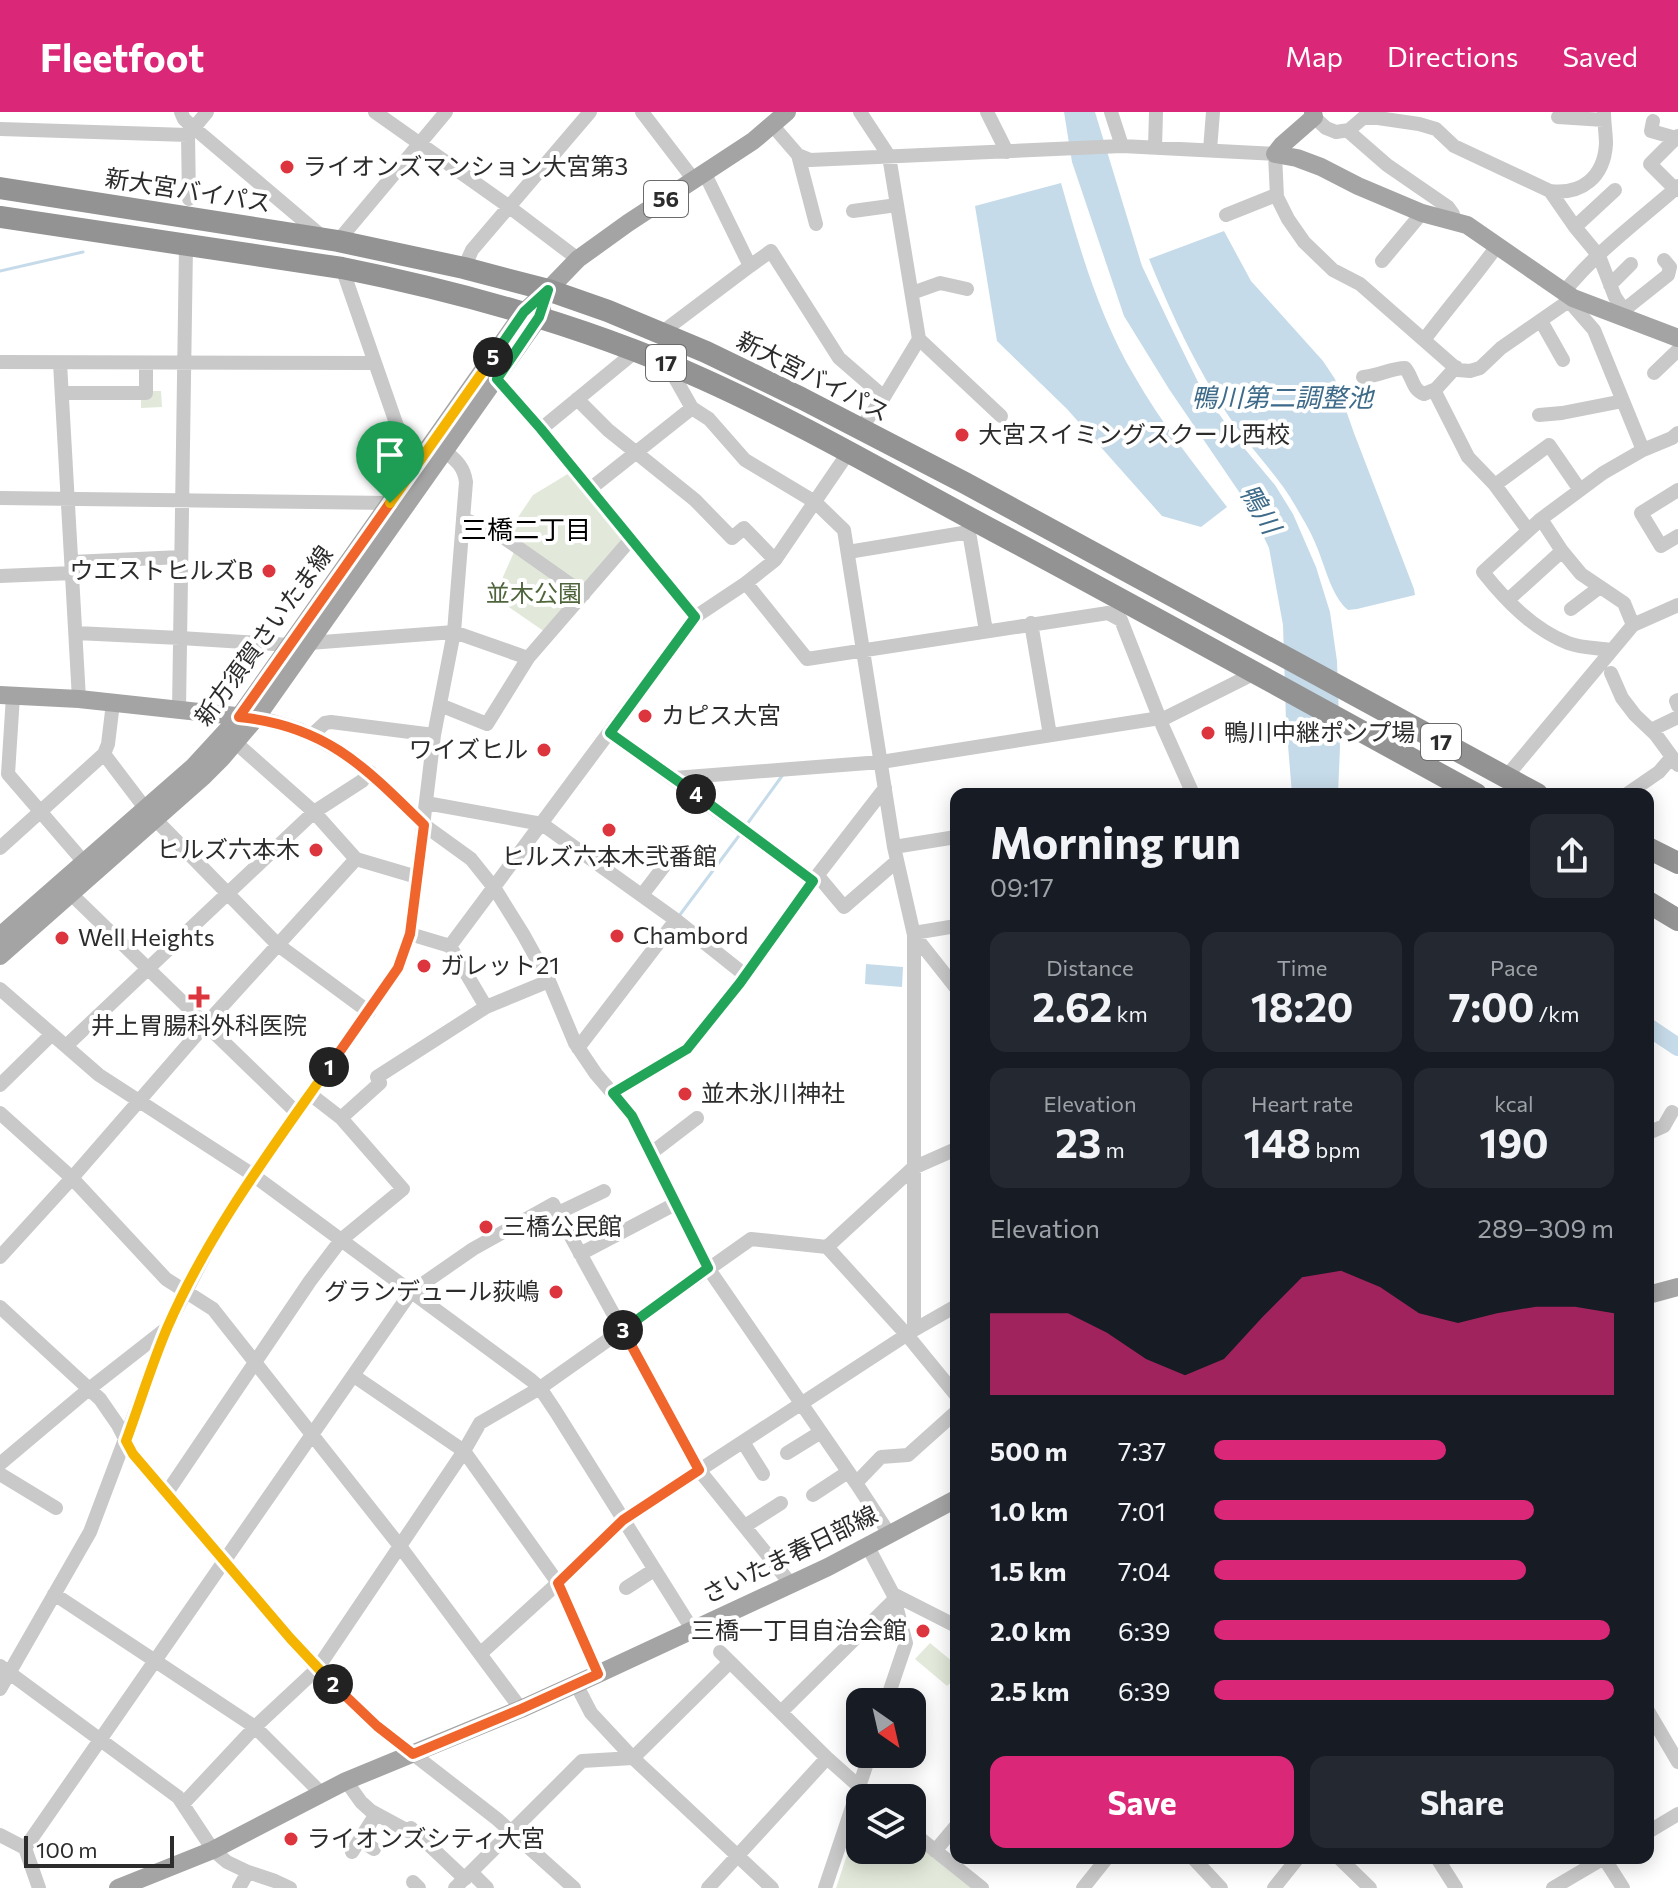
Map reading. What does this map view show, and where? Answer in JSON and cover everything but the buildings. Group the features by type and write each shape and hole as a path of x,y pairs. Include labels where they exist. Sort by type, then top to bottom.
{"highway":[{"name":"新大宮バイパス","path":"0,188 331,239 464,268 548,290 608,311 706,352 813,404 965,483 1526,788"},
{"name":"17","path":"0,217 342,268 456,293 636,351 736,394 848,453 973,527 1263,677 1465,788"},
{"path":"1654,851 1678,863"},
{"path":"1654,906 1678,920"}],"main road":[{"name":"56","path":"548,290 578,259 773,126 787,112"},
{"path":"1313,114 1275,154 1321,167 1422,213 1467,225 1569,295 1627,315 1678,338"},
{"name":"新方須賀さいたま線","path":"0,936 83,861 204,776 236,743 247,718 290,645 422,458 548,290"},
{"name":"新方須賀さいたま線","path":"0,956 70,893 193,767 247,718 309,643 497,379 531,315"},
{"path":"7,695 79,699 247,718"},
{"path":"1654,1293 1678,1287"},
{"name":"さいたま春日部線","path":"118,1888 213,1850 346,1781 598,1674 828,1567 950,1502"}],"street":[{"path":"181,112 191,131 331,239 446,112"},
{"path":"189,199 191,131 207,112"},
{"path":"375,112 578,259"},
{"path":"464,268 472,250 590,112"},
{"path":"642,112 700,177 750,266"},
{"path":"860,112 889,156 919,339 1001,416"},
{"path":"987,112 1007,152"},
{"path":"1111,112 1119,146"},
{"path":"1119,146 1121,112"},
{"path":"1155,148 1156,112"},
{"path":"1210,150 1213,112"},
{"path":"1313,114 1326,128 1336,132 1348,131 1363,118 1419,124 1436,129 1454,146 1550,191 1563,193 1583,187 1592,180 1606,146 1604,116 1558,117"},
{"path":"1653,121 1651,131 1677,137"},
{"path":"773,126 798,155 816,224"},
{"path":"0,129 191,131"},
{"path":"1348,131 1387,165 1448,207 1453,214 1452,221"},
{"path":"798,155 810,160 1119,146 1275,154 1276,195 1304,242 1333,270 1360,284 1458,370 1470,371 1480,368 1501,348 1541,321 1569,295 1578,275 1677,188 1650,164 1677,137"},
{"path":"1575,227 1615,190"},
{"path":"1550,191 1599,256 1615,297 1627,315 1668,275 1670,267 1664,260"},
{"path":"1226,215 1276,195"},
{"path":"853,211 897,205"},
{"path":"1382,261 1422,213"},
{"path":"179,710 186,246"},
{"path":"1424,340 1497,246"},
{"path":"661,333 771,251 839,358 884,397"},
{"path":"1610,285 1631,264"},
{"path":"342,268 397,426 422,458"},
{"path":"912,293 940,283 967,289"},
{"path":"1569,295 1574,307 1594,330 1643,450"},
{"path":"1541,321 1563,360"},
{"path":"866,421 919,339"},
{"path":"1654,373 1678,350"},
{"path":"541,429 636,351"},
{"path":"0,362 375,363"},
{"path":"60,363 79,699"},
{"path":"62,393 146,393 146,363"},
{"path":"672,366 675,378 692,408 709,419 745,460 815,502 844,530 895,854 914,933 911,1333"},
{"path":"1363,377 1405,368 1419,392 1424,394 1434,390 1456,367"},
{"path":"497,379 695,617"},
{"path":"1434,390 1468,457 1495,485 1528,530"},
{"path":"577,399 608,430 695,500 732,538 744,528 775,560"},
{"path":"1539,415 1623,401"},
{"path":"590,489 692,408"},
{"path":"1611,650 1570,644 1537,627 1483,572 1541,519 1603,473 1643,450 1676,439"},
{"path":"1495,485 1549,445 1580,490"},
{"path":"0,1689 4,1669 54,1594 90,1532 167,1328 212,1241 253,1175 398,968 410,934 434,735 454,632 465,473 445,451"},
{"path":"450,946 695,617 775,560 848,453"},
{"path":"1677,492 1641,513 1661,546 1678,536"},
{"path":"0,498 390,503"},
{"path":"463,519 493,530 584,594"},
{"path":"1541,519 1581,574 1624,603 1633,625"},
{"path":"848,552 973,527 986,631"},
{"path":"440,705 487,724 528,658 631,539"},
{"path":"1508,600 1562,551"},
{"path":"0,576 181,557"},
{"path":"746,583 807,659 1108,613 1121,620 1190,788"},
{"path":"1571,609 1600,587"},
{"path":"1506,777 1633,625 1678,605"},
{"path":"1031,623 1050,735"},
{"path":"309,643 454,632 528,658"},
{"path":"76,633 290,645"},
{"path":"1611,673 1622,698 1671,757"},
{"path":"674,778 881,762 1160,719 1263,677"},
{"path":"7,695 4,774 83,861"},
{"path":"0,848 104,754 113,703"},
{"path":"1651,730 1678,717"},
{"path":"247,718 286,724 353,759 424,825 471,859 495,889 549,981 578,1048 632,1116 708,1268 890,1535"},
{"path":"312,735 325,723 331,722 434,735"},
{"path":"610,733 815,878 844,907 895,854 950,839"},
{"path":"1636,788 1659,772 1671,757 1678,739"},
{"path":"236,743 314,812 356,859 417,877"},
{"path":"104,754 150,813 278,945 369,1012"},
{"path":"66,1046 314,812 362,781 370,772"},
{"path":"395,796 413,797 423,791 428,783"},
{"path":"613,1093 687,1049 885,788"},
{"path":"426,803 542,824 676,920 745,975"},
{"path":"642,895 671,857"},
{"path":"0,1257 356,859"},
{"path":"70,893 297,1113"},
{"path":"578,1048 676,920"},
{"path":"914,933 950,927"},
{"path":"914,933 950,980"},
{"path":"410,934 450,946 486,1007"},
{"path":"341,1118 380,1083 377,1077 486,1007 549,981"},
{"path":"0,989 99,1075 253,1175 540,1388 692,1629"},
{"path":"0,1085 52,1034"},
{"path":"166,1494 273,1334 341,1240 403,1189 341,1118 310,1094"},
{"path":"1654,1130 1664,1126 1672,1112"},
{"path":"0,1113 72,1178 166,1279 213,1309 399,1545 521,1709"},
{"path":"650,1154 697,1118"},
{"path":"827,1247 913,1168 950,1152"},
{"path":"558,1213 604,1191"},
{"path":"25,1848 411,1292 473,1249 553,1204 699,1470 790,1583"},
{"path":"580,1254 675,1204"},
{"path":"183,1804 255,1727 317,1669 480,1423 540,1388 751,1239 827,1247 911,1333 950,1387"},
{"path":"0,1307 100,1399 133,1454 317,1669 377,1726 472,1798 574,1888"},
{"path":"480,1654 623,1520 950,1310"},
{"path":"0,1464 167,1328"},
{"path":"354,1376 464,1451 558,1583 598,1674"},
{"path":"813,1495 852,1477 881,1457 908,1455 950,1417"},
{"path":"787,1453 821,1432"},
{"path":"743,1442 763,1474"},
{"path":"0,1474 56,1508"},
{"path":"745,1526 781,1503"},
{"path":"868,1547 894,1597 906,1643 891,1688"},
{"path":"626,1588 654,1570"},
{"path":"54,1594 255,1727 322,1794"},
{"path":"894,1597 950,1618"},
{"path":"781,1712 894,1597"},
{"path":"464,1880 582,1761 633,1758 725,1657 856,1784"},
{"path":"4,1669 178,1797 213,1850 227,1862 290,1888"},
{"path":"576,1684 591,1713 633,1758 772,1888"},
{"path":"1654,1721 1678,1762"},
{"path":"708,1888 827,1758"},
{"path":"346,1781 361,1802 376,1814 408,1831 411,1828 464,1880 487,1888"},
{"path":"374,1849 356,1846 376,1814"},
{"path":"1654,1828 1678,1814"},
{"path":"825,1888 846,1826"},
{"path":"935,1851 950,1833"},
{"path":"0,1835 25,1848 39,1888"},
{"path":"926,1844 950,1863"},
{"path":"952,1864 982,1888"},
{"path":"1083,1888 1102,1864"},
{"path":"1199,1864 1221,1888"},
{"path":"1274,1888 1293,1864"},
{"path":"1345,1864 1370,1888"},
{"path":"1441,1864 1456,1888"},
{"path":"1553,1888 1594,1864"},
{"path":"1608,1864 1623,1888"},
{"path":"239,1888 248,1872"}],"green space":[{"path":"148,391 161,391 162,407 141,408 141,396"},
{"name":"並木公園","path":"571,472 625,538 582,589 506,535 533,495"},
{"name":"並木公園","path":"514,552 579,594 545,632 494,597"},
{"path":"930,1643 950,1660 950,1683 947,1686 915,1659"},
{"path":"926,1847 976,1888 836,1888 846,1858 846,1864 926,1864"}],"water":[{"path":"1064,112 1095,112 1142,266 1173,331 1199,384 1234,436 1275,485 1293,514 1316,567 1330,612 1337,661 1338,788 1292,788 1283,625 1269,548 1250,508 1169,389 1124,316 1072,162"},
{"name":"鴨川第二調整池","path":"1061,183 1092,282 1122,354 1167,427 1227,507 1201,527 1162,516 1067,409 997,341 975,206"},
{"name":"鴨川第二調整池","path":"1224,231 1251,281 1323,361 1335,379 1415,595 1357,609 1348,610 1342,604 1312,535 1296,507 1244,438 1188,346 1149,259"},
{"path":"866,964 903,967 902,987 865,984"}],"waterway":[{"path":"0,271 83,252"},
{"path":"745,827 782,776"},
{"path":"679,916 741,833"},
{"name":"鴨川","path":"1654,1031 1678,1047"}],"place":[{"name":"ライオンズマンション大宮第3","path":"287,167"},
{"name":"大宮スイミングスクール西校","path":"962,435"},
{"name":"ウエストヒルズB","path":"269,571"},
{"name":"カピス大宮","path":"645,716"},
{"name":"鴨川中継ポンプ場","path":"1208,733"},
{"name":"ワイズヒル","path":"544,750"},
{"name":"ヒルズ六本木弐番館","path":"609,830"},
{"name":"ヒルズ六本木","path":"316,850"},
{"name":"Chambord","path":"617,936"},
{"name":"Well Heights","path":"62,938"},
{"name":"ガレット21","path":"424,966"},
{"name":"井上胃腸科外科医院","path":"199,997"},
{"name":"並木氷川神社","path":"685,1094"},
{"name":"三橋公民館","path":"486,1227"},
{"name":"グランデュール荻嶋","path":"556,1292"},
{"name":"三橋一丁目自治会館","path":"923,1631"},
{"name":"ライオンズシティ大宮","path":"291,1839"}],"district":[{"name":"三橋二丁目","path":"526,530"}],"route":[{"path":"548,290 539,317 497,379 695,617 610,733 813,881 740,983 687,1049 613,1093 632,1116 708,1268 622,1330 699,1470 623,1520 558,1583 598,1674 413,1754 377,1726 317,1669 198,1532 133,1454 126,1441 167,1328 212,1241 253,1175 398,968 410,934 424,825 370,772 334,747 286,724 239,717 390,503 524,312 548,290"}]}
